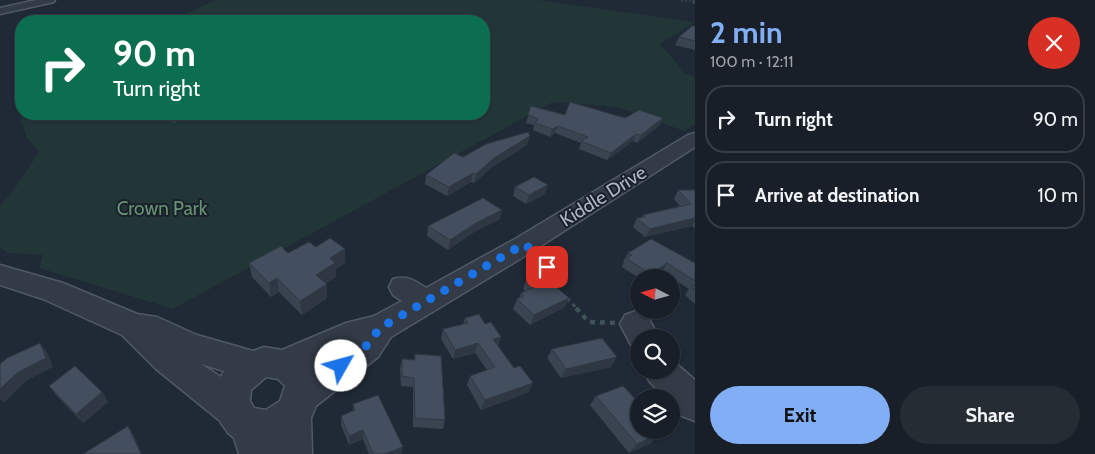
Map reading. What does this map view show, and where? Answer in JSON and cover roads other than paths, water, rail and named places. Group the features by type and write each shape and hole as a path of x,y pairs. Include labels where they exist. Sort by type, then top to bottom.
{"street":[{"path":"0,11 39,1"},
{"name":"Kiddle Drive","path":"298,405 366,346 380,328 414,294 524,244 695,138"},
{"path":"0,275 53,291 133,326 157,330 189,346 294,369 300,376 303,385 298,405 292,454"},
{"path":"133,326 148,344 213,391 247,429"},
{"name":"Kiddle Drive","path":"269,365 357,332 380,328"},
{"path":"247,429 233,389 241,376 269,365"},
{"path":"670,379 695,404"},
{"path":"247,429 272,427 283,423 298,405"}],"park label":[{"name":"Crown Park","path":"162,208"}]}
